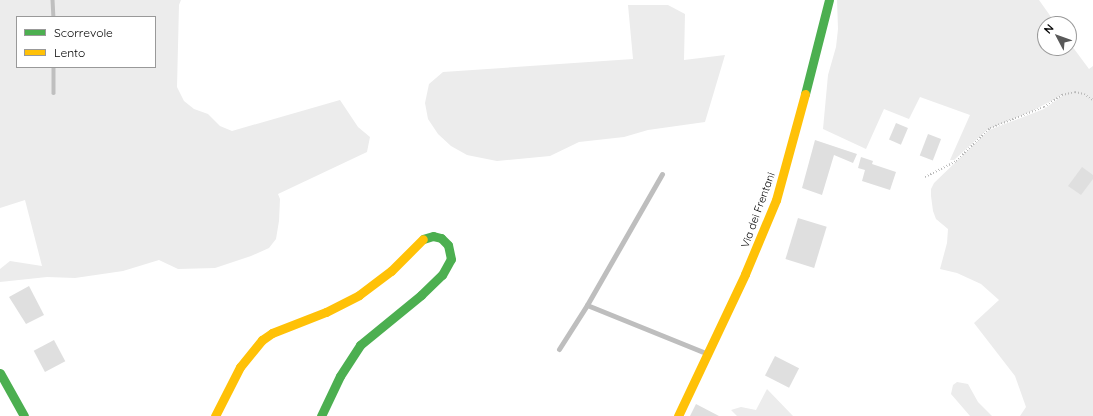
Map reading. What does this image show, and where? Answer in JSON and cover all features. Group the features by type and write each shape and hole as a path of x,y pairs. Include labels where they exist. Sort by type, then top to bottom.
{"street":[{"name":"Via dei Frentani","path":"678,416 746,274 776,200 799,118 829,0"},
{"path":"215,416 240,367 262,340 287,326 340,305 365,292 391,271 420,240 433,236 441,238 448,245 451,259 442,275 360,345 340,376 321,416"},
{"path":"0,373 24,416"}],"lane":[{"path":"559,349 587,305 662,174"},
{"path":"587,305 707,354"}],"path":[{"path":"925,177 956,161 990,128 1044,107 1062,95 1075,92 1084,94 1093,100"}],"shaded area":[{"path":"0,0 181,0 179,5 177,87 184,101 194,109 208,114 220,126 232,131 340,100 358,127 370,137 367,152 278,194 280,199 276,239 269,248 251,256 215,268 178,269 159,260 123,271 75,278 47,277 0,282 0,269 10,261 42,266 25,200 0,208"},
{"path":"837,0 1039,0 1050,16 1037,16 1037,56 1077,56 1077,53 1089,69 1093,66 1093,416 1020,416 1026,407 1015,376 974,323 999,300 981,284 957,273 940,269 947,243 948,229 936,219 933,211 931,196 931,189 934,183 989,130 1044,109 1066,93 1034,110 987,130 954,160 950,160 970,115 920,97 909,119 884,109 866,149 823,129 828,75 836,47 838,29"},
{"path":"628,5 668,5 685,14 684,60 725,55 705,122 648,130 624,137 579,142 550,156 497,161 467,155 451,146 438,134 428,119 425,103 429,84 443,72 633,59"},
{"path":"957,382 968,384 978,402 992,416 970,416 951,394 953,385"},
{"path":"767,389 793,416 737,416 731,410 741,407 756,410"}],"building":[{"path":"896,123 908,128 901,145 889,140"},
{"path":"928,134 941,139 933,160 920,155"},
{"path":"815,140 857,154 853,163 834,155 822,195 802,188"},
{"path":"861,157 873,161 872,164 896,172 890,190 862,181 865,170 858,168"},
{"path":"1082,167 1093,175 1093,179 1081,195 1068,186"},
{"path":"798,218 827,227 814,268 785,259"},
{"path":"29,286 44,315 26,324 9,297"},
{"path":"54,340 65,361 45,372 34,351"},
{"path":"775,356 799,368 789,388 765,376"},
{"path":"696,404 719,416 690,416"}],"waterway":[{"path":"53,0 54,16"},
{"path":"54,68 54,93"}],"traffic: fast":[{"path":"805,94 829,0"},
{"path":"321,416 340,376 360,345 421,295 442,275 451,259 448,245 441,238 433,236 423,239"},
{"path":"0,373 24,416"}],"traffic: slow":[{"path":"678,416 745,274 776,200 805,94"},
{"path":"215,416 240,367 262,340 272,333 326,312 359,295 391,271 423,239"}]}
